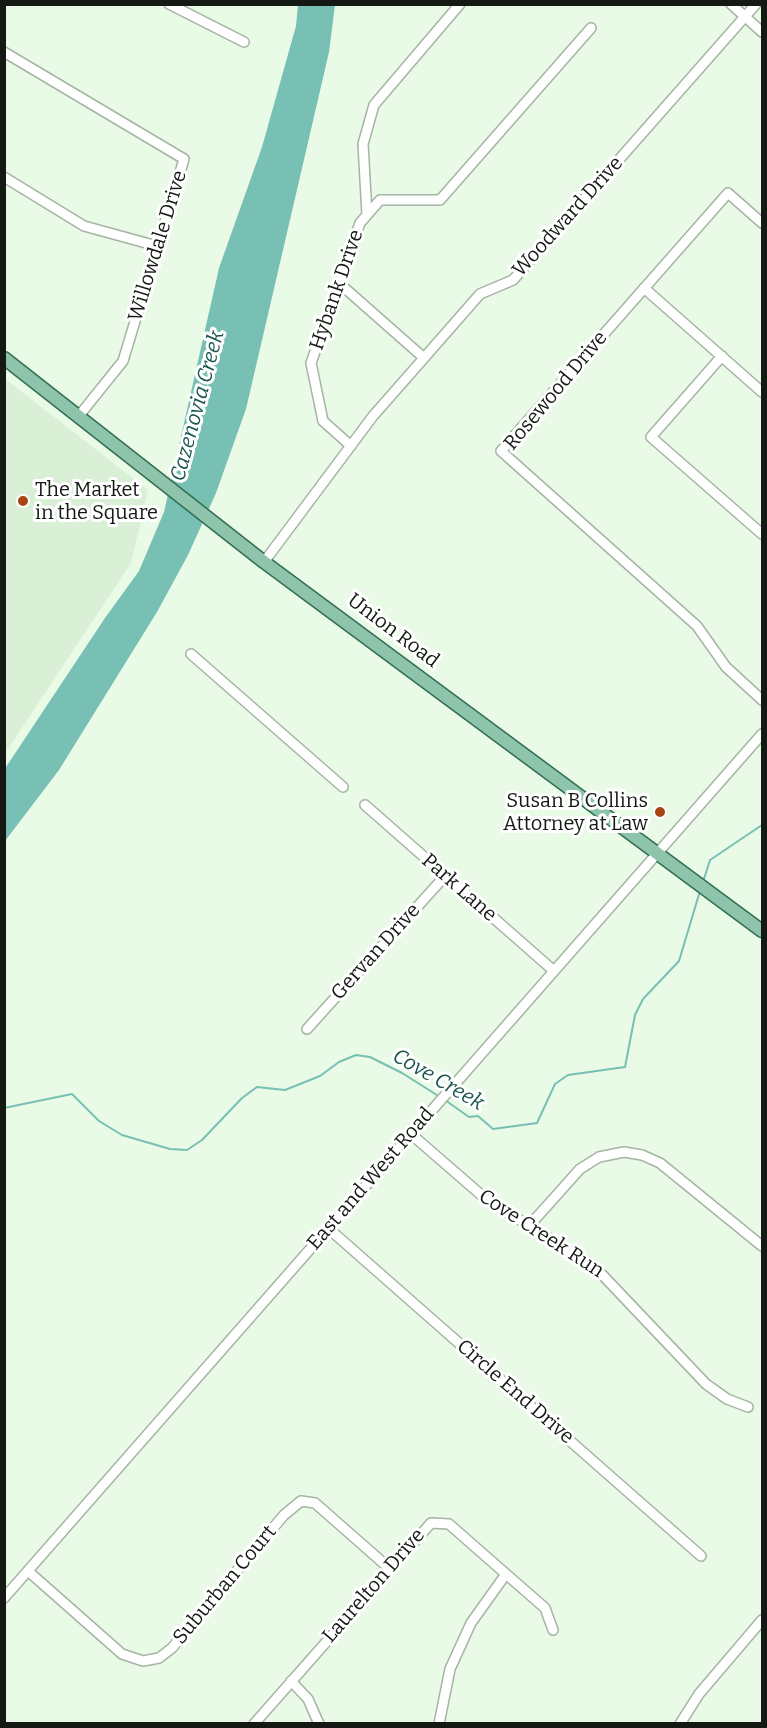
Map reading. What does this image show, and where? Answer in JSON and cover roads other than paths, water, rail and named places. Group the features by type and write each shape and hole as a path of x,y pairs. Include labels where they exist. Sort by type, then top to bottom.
{"main road":[{"name":"Union Road","path":"4,358 264,562 762,931"}],"street":[{"path":"169,4 244,42"},
{"path":"367,215 362,160 369,116 381,94 460,4"},
{"path":"731,4 762,32"},
{"name":"Woodward Drive","path":"264,562 351,446 424,357 480,294 513,280 756,4"},
{"name":"Hybank Drive","path":"351,446 323,421 311,363 360,223 380,200 440,200 591,28"},
{"name":"Willowdale Drive","path":"4,52 184,159 123,361 78,417"},
{"path":"4,177 84,226 157,246"},
{"name":"Rosewood Drive","path":"762,224 728,193 501,452 697,626 722,662 762,700"},
{"path":"339,283 424,357"},
{"path":"644,288 762,392"},
{"path":"722,356 651,437 762,534"},
{"path":"191,654 343,786"},
{"name":"East and West Road","path":"4,1598 762,734"},
{"name":"Park Lane","path":"365,805 554,971"},
{"name":"Gervan Drive","path":"307,1029 445,876"},
{"name":"Cove Creek Run","path":"411,1134 473,1190 593,1265 706,1384 727,1399 748,1407"},
{"path":"529,1226 580,1169 599,1157 624,1152 642,1155 660,1163 762,1246"},
{"name":"Circle End Drive","path":"328,1228 701,1556"},
{"name":"Suburban Court","path":"28,1571 122,1654 143,1661 159,1658 172,1648 284,1515 301,1501 315,1503 389,1568"},
{"name":"Laurelton Drive","path":"254,1724 427,1526 443,1522 451,1526 544,1608 553,1630"},
{"path":"439,1724 450,1669 471,1623 506,1574"},
{"path":"680,1724 699,1694 762,1620"},
{"path":"291,1681 308,1699 319,1724"}],"water":[{"name":"Cazenovia Creek","path":"298,5 335,5 329,52 246,409 216,493 188,555 157,612 59,770 5,841 4,770 139,571 164,512 219,268 262,147 296,26"}],"waterway":[{"name":"Cove Creek","path":"703,882 710,860 762,825"},
{"name":"Cove Creek","path":"445,1100 469,1117 478,1116 493,1129 537,1123 555,1084 568,1075 625,1067 635,1015 643,999 679,961 700,891"},
{"name":"Cove Creek","path":"4,1108 72,1094 99,1121 122,1135 170,1149 187,1150 202,1140 242,1098 257,1087 285,1090 320,1076 339,1062 356,1055 370,1057 402,1073 440,1097"}],"place":[{"name":"The Market in the Square","path":"23,501"},
{"name":"Susan B Collins Attorney at Law","path":"660,812"}]}
